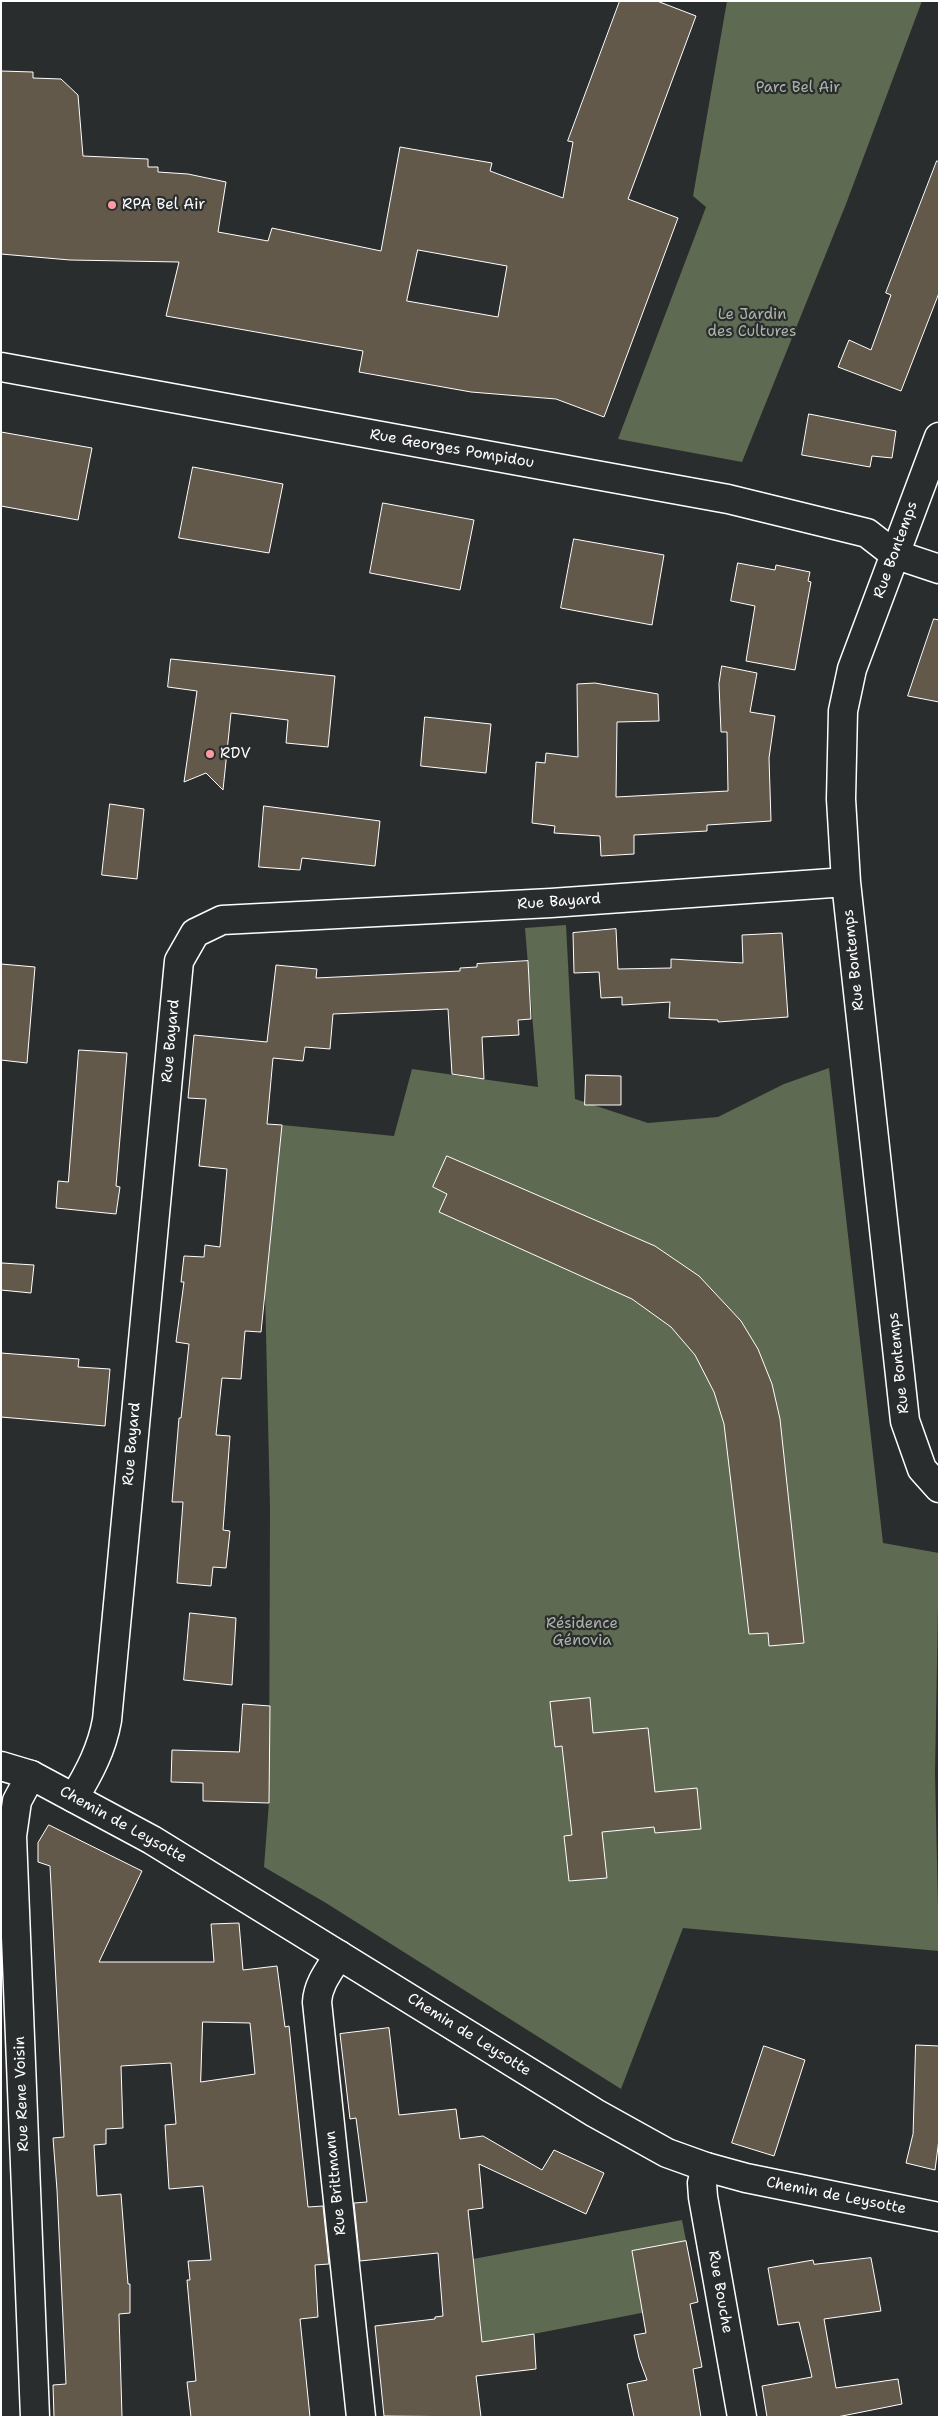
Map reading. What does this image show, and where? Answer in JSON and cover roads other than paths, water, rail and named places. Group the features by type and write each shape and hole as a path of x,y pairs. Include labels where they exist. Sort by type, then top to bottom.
{"street":[{"name":"Rue Georges Pompidou","path":"1,367 728,499 867,533 894,554 939,569"},
{"name":"Rue Bontemps","path":"939,437 852,668 842,711 841,798 846,882 906,1421 922,1470 939,1488"},
{"name":"Rue Bayard","path":"74,1798 92,1768 104,1737 107,1720 179,961 195,934 222,920 551,903 846,882"},
{"name":"Chemin de Leysotte","path":"1,1747 31,1775"},
{"name":"Chemin de Leysotte","path":"1,1766 31,1775 186,1860 595,2113 667,2153 706,2167 746,2178 939,2217"},
{"name":"Rue Rene Voisin","path":"31,1775 18,1801 12,1836 35,2417"},
{"name":"Rue Brittmann","path":"338,1955 322,1980 317,2002 361,2417"},
{"name":"Rue Bouche","path":"706,2167 702,2183 703,2197 742,2417"}],"place":[{"name":"RPA Bel Air","path":"112,205"},
{"name":"RDV","path":"210,754"}],"park label":[{"name":"Parc Bel Air","path":"798,88"},
{"name":"Le Jardin des Cultures","path":"752,324"},
{"name":"Résidence Génovia","path":"582,1632"}]}
